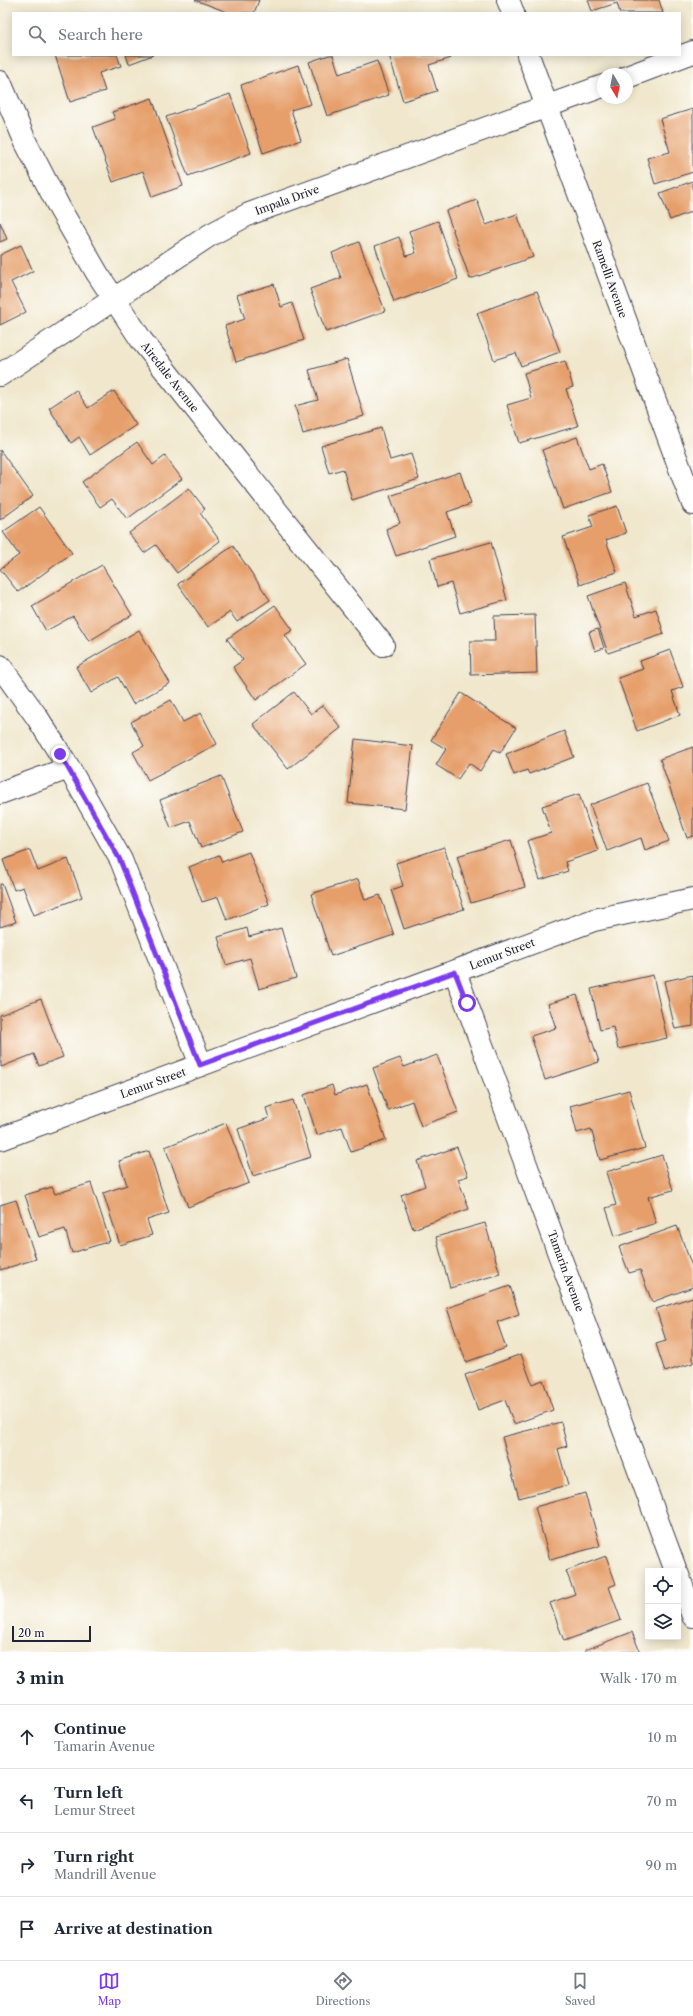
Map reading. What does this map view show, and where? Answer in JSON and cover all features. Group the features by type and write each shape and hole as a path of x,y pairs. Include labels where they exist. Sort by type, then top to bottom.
{"street":[{"path":"508,0 513,12"},
{"path":"633,75 693,52"},
{"name":"Ramelli Avenue","path":"528,56 693,504"},
{"name":"Airedale Avenue","path":"0,82 26,143 60,209 114,299 142,341 383,645"},
{"name":"Impala Drive","path":"0,375 210,235 249,214 597,88"},
{"path":"0,666 37,717 69,768 120,860 200,1065"},
{"path":"0,793 69,768"},
{"name":"Lemur Street","path":"0,1139 594,920 693,899"},
{"name":"Tamarin Avenue","path":"455,972 675,1568"},
{"path":"681,1584 693,1616"}],"building":[{"path":"195,0 259,0 254,12 227,12"},
{"path":"588,0 659,0 663,12 620,12 617,3 592,11"},
{"path":"55,56 117,56 121,66 99,73 105,91 70,102"},
{"path":"126,56 150,56 129,64"},
{"path":"326,56 333,56 339,74 377,61 389,95 327,116 309,62"},
{"path":"389,56 450,56 451,58 429,65 437,91 403,101"},
{"path":"298,65 311,104 291,110 301,140 263,153 241,85"},
{"path":"230,94 251,153 188,176 166,117"},
{"path":"152,98 183,186 152,197 143,171 113,182 93,127 115,119 112,112"},
{"path":"693,109 693,172 655,184 647,158 670,152 660,119"},
{"path":"693,181 693,211 670,220 660,193"},
{"path":"477,200 486,225 517,214 533,257 470,279 446,211"},
{"path":"438,221 458,279 394,302 375,246 399,237 406,256 416,253 409,231"},
{"path":"0,222 7,239 0,242"},
{"path":"359,242 385,311 326,332 310,289 341,278 332,253"},
{"path":"21,245 33,271 11,282 26,312 0,325 0,255"},
{"path":"274,284 281,307 292,303 304,340 236,362 225,326 245,319 237,295"},
{"path":"537,291 560,352 521,366 516,353 494,360 477,313"},
{"path":"347,359 364,416 303,434 295,406 318,400 309,370"},
{"path":"565,361 573,387 566,389 578,426 519,443 507,405 531,398 524,373"},
{"path":"76,390 88,408 114,391 136,425 90,455 79,437 71,443 49,408"},
{"path":"381,428 390,460 411,454 419,479 352,500 343,469 329,473 321,446"},
{"path":"577,437 589,469 602,464 612,492 563,509 542,450"},
{"path":"137,442 153,465 165,456 182,479 127,519 112,499 100,507 82,482"},
{"path":"0,450 33,496 0,520"},
{"path":"460,472 471,504 447,512 455,536 396,556 386,529 400,523 390,496"},
{"path":"189,488 205,509 200,513 220,541 177,573 156,545 144,553 129,533"},
{"path":"617,506 626,533 606,540 617,572 580,585 563,537 593,527 589,515"},
{"path":"39,507 72,553 18,592 0,569 19,555 3,532"},
{"path":"491,542 507,600 460,613 451,583 437,587 430,559"},
{"path":"233,546 270,600 237,622 230,612 208,627 178,584"},
{"path":"102,565 132,615 89,641 73,616 46,631 32,606"},
{"path":"625,583 636,616 656,609 664,634 608,653 588,596"},
{"path":"275,605 293,630 285,635 306,664 256,700 233,667 243,660 227,639"},
{"path":"535,615 537,673 471,675 470,641 495,641 494,616"},
{"path":"598,629 604,648 595,651 589,632"},
{"path":"139,630 170,683 133,704 118,677 91,693 76,667"},
{"path":"670,650 683,687 672,691 680,715 637,731 618,678 643,669 640,661"},
{"path":"294,692 311,714 323,705 341,728 288,769 253,724"},
{"path":"461,693 516,728 500,753 494,749 480,771 469,763 458,779 436,765 446,749 431,740"},
{"path":"171,700 183,722 201,713 217,744 148,780 133,752 144,746 131,722"},
{"path":"564,731 574,757 529,774 527,770 514,775 506,754"},
{"path":"355,739 413,746 405,809 348,803"},
{"path":"693,747 693,836 687,838 660,759"},
{"path":"221,776 243,832 201,848 190,821 171,828 160,800"},
{"path":"647,783 669,841 645,850 641,838 607,851 590,805"},
{"path":"579,794 598,851 565,862 568,871 540,880 527,841 551,833 542,806"},
{"path":"511,840 525,887 471,903 457,856"},
{"path":"444,847 464,909 404,929 391,890 403,886 396,863"},
{"path":"30,850 38,871 68,859 82,897 34,915 23,887 14,890 3,860"},
{"path":"249,852 269,904 227,920 218,897 202,902 189,867 219,855 222,862"},
{"path":"358,879 365,900 380,895 394,935 331,956 311,894"},
{"path":"0,884 2,884 16,922 0,927"},
{"path":"247,928 249,937 281,928 296,978 259,989 250,958 226,965 218,937"},
{"path":"653,975 667,1038 618,1049 613,1027 600,1030 591,989"},
{"path":"693,975 693,1026 675,1029 664,981"},
{"path":"577,995 599,1062 545,1080 531,1036 556,1028 548,1004"},
{"path":"41,999 63,1057 39,1066 34,1054 1,1067 0,1015"},
{"path":"437,1055 458,1112 421,1126 412,1101 388,1110 373,1068 400,1058 404,1067"},
{"path":"367,1084 386,1140 351,1152 342,1127 317,1135 304,1095 332,1085 335,1095"},
{"path":"629,1090 645,1148 600,1160 591,1129 577,1133 570,1106"},
{"path":"293,1100 311,1157 253,1176 238,1129 269,1118 266,1108"},
{"path":"226,1123 249,1183 188,1207 165,1147"},
{"path":"457,1147 468,1176 458,1179 469,1209 413,1229 401,1195 425,1186 417,1161"},
{"path":"149,1151 169,1213 147,1220 152,1235 120,1245 103,1193 127,1185 119,1161"},
{"path":"662,1155 673,1190 648,1197 656,1223 615,1236 606,1208 616,1205 606,1172"},
{"path":"91,1183 110,1241 72,1253 65,1229 39,1237 25,1195 52,1187 55,1194"},
{"path":"16,1200 36,1259 0,1270 0,1205"},
{"path":"485,1223 500,1274 450,1288 436,1237"},
{"path":"677,1226 693,1269 693,1287 652,1302 640,1270 629,1273 619,1247"},
{"path":"510,1286 519,1314 497,1322 506,1348 466,1362 447,1308"},
{"path":"693,1297 693,1363 665,1372 656,1344 666,1341 656,1309"},
{"path":"521,1354 532,1384 543,1380 553,1410 514,1424 505,1400 478,1410 465,1375"},
{"path":"561,1422 567,1446 558,1449 568,1485 519,1498 502,1437"},
{"path":"585,1493 600,1546 550,1560 535,1507"},
{"path":"606,1556 616,1584 609,1587 621,1620 564,1641 550,1603 575,1594 566,1571"},
{"path":"632,1632 640,1652 586,1652 585,1650"}],"route":[{"path":"60,754 91,804 129,879 200,1065 455,972 467,1003"}]}
